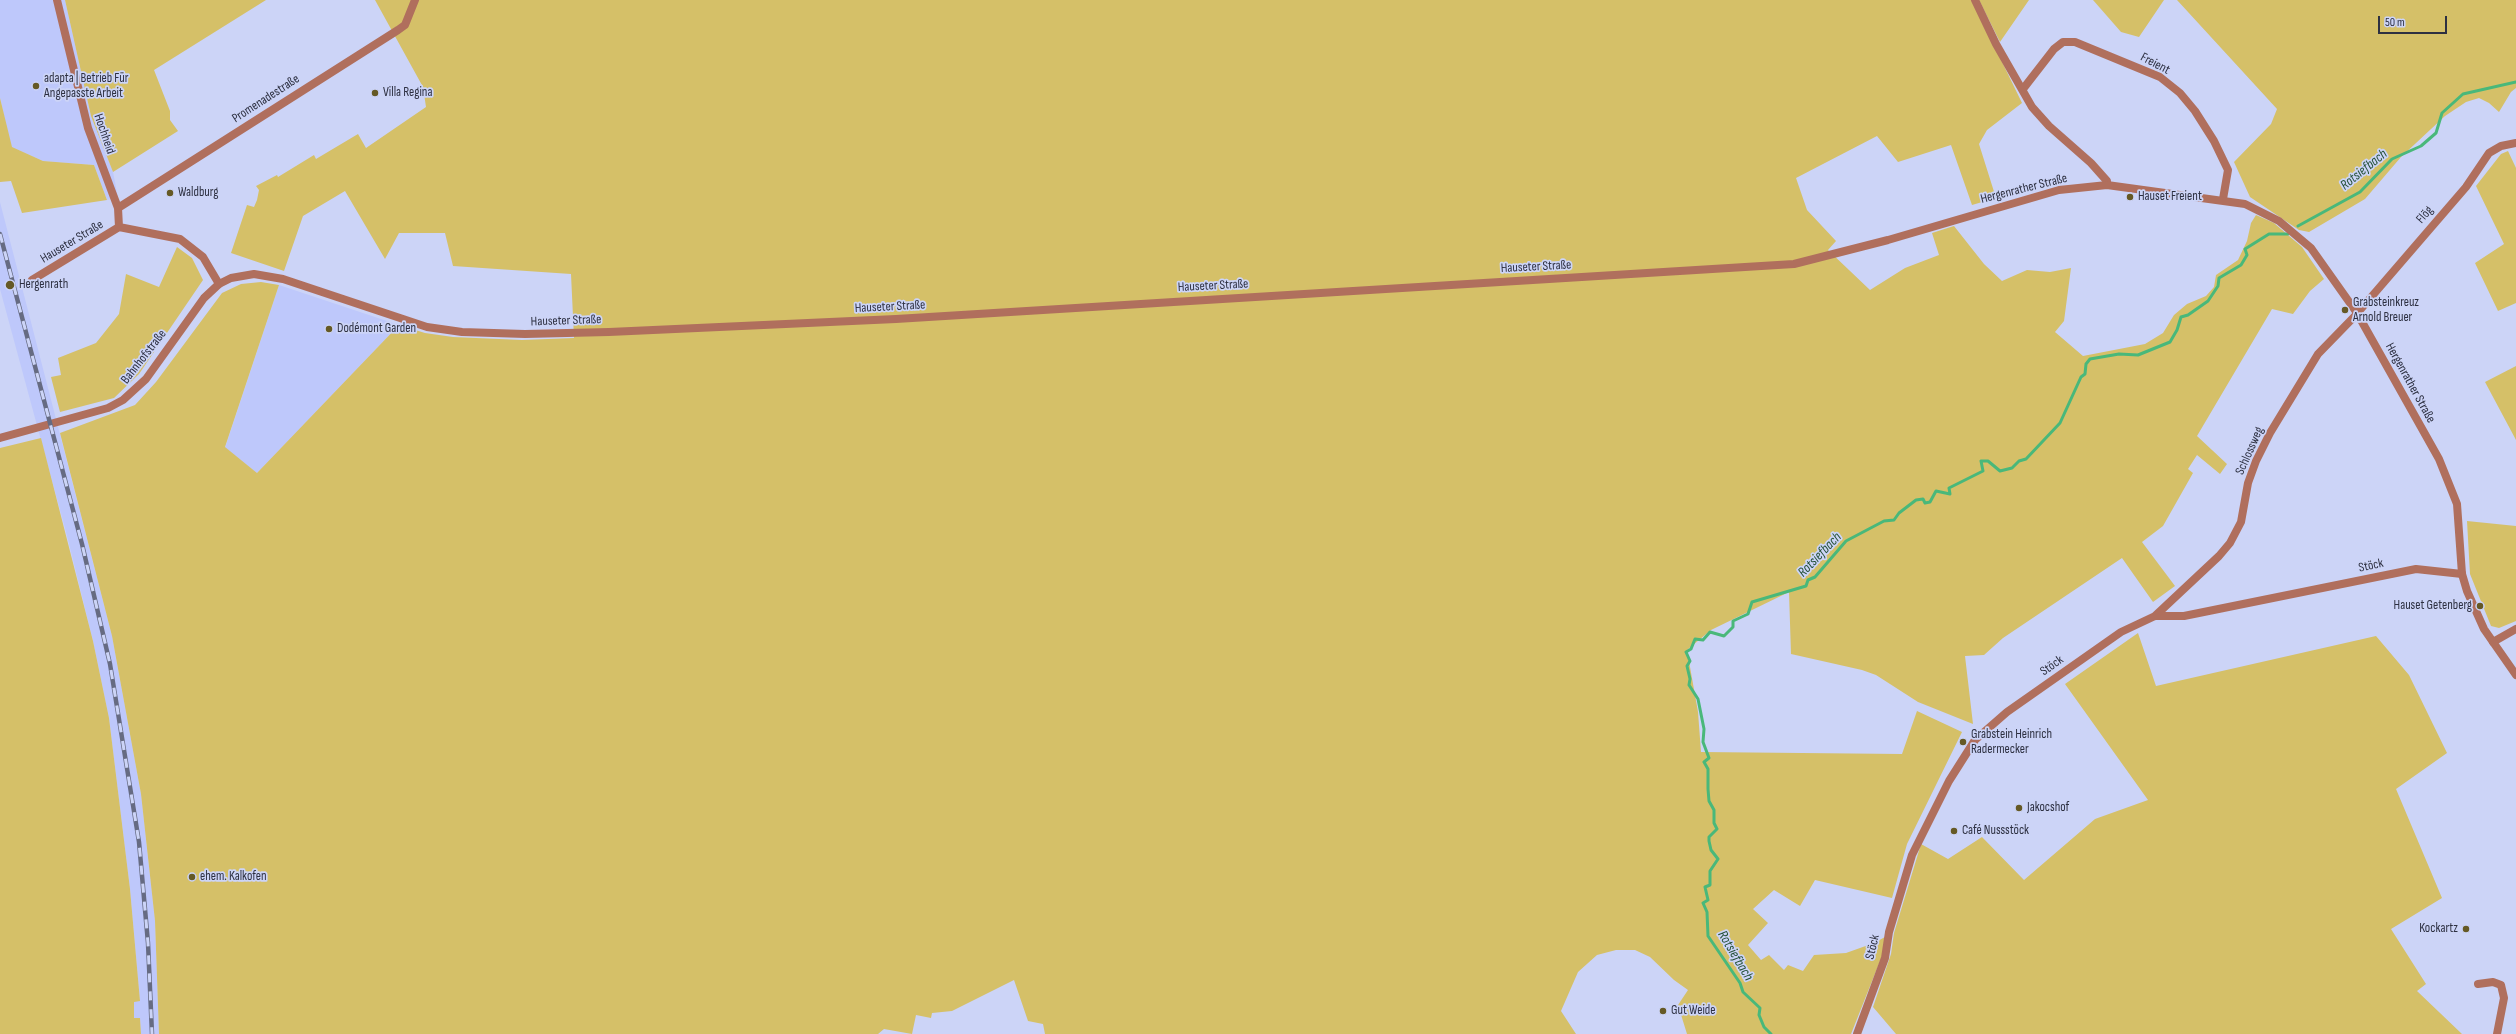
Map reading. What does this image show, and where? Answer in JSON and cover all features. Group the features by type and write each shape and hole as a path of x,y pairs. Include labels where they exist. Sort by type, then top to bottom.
{"street":[{"name":"Hochheid","path":"57,0 88,128 118,208 119,227"},
{"name":"Promenadestraße","path":"118,208 398,30 405,25 415,0"},
{"path":"1974,0 1996,44 2032,107 2049,126 2091,163 2107,180 2107,185"},
{"name":"Freient","path":"2023,89 2054,48 2063,42 2074,42 2160,77 2180,93 2195,111 2214,141 2228,170 2223,199"},
{"name":"Flög","path":"2358,313 2466,187 2489,153 2501,146 2516,143"},
{"name":"Hergenrather Straße","path":"1794,264 2060,190 2107,185 2223,199 2245,204 2262,211 2279,221 2300,237 2311,248 2358,313 2448,479 2457,504 2462,574 2473,607 2493,642 2516,676"},
{"name":"Hauseter Straße","path":"32,280 119,227 180,239 203,257 219,284 243,276 270,275 427,327 462,332 525,334 896,319 1794,264"},
{"name":"Bahnhofstraße","path":"0,438 108,408 123,400 146,379 191,315 219,284"},
{"name":"Schlossweg","path":"2155,616 2219,556 2230,543 2241,522 2250,475 2270,433 2318,354 2358,313"},
{"name":"Stöck","path":"1856,1034 1885,958 1889,932 1912,855 1949,781 1975,740 2007,712 2121,632 2155,616 2184,616 2416,569 2462,574"},
{"path":"2493,642 2516,629"},
{"path":"2478,984 2494,982 2501,986 2504,998 2497,1034"}],"shaded area":[{"path":"0,0 65,0 91,116 113,172 118,198 107,200 94,165 43,161 11,147 0,98"},
{"path":"65,0 266,0 154,70 170,111 170,120 178,131 113,172 91,116"},
{"path":"375,0 1972,0 2022,103 1987,130 1979,144 1996,198 1972,205 1951,145 1898,162 1877,136 1796,178 1807,210 1836,241 1828,250 1870,290 1905,268 1939,255 1932,233 1954,226 1984,264 2002,281 2027,270 2050,272 2071,268 2064,321 2055,332 2083,356 2145,344 2163,333 2174,315 2187,304 2206,296 2214,287 2216,275 2238,260 2247,241 2251,223 2256,215 2274,223 2302,247 2324,279 2310,291 2293,314 2272,309 2197,436 2227,464 2220,474 2197,455 2188,469 2193,473 2163,526 2142,542 2175,586 2153,602 2122,558 2003,638 1984,655 1965,656 1973,724 1918,702 1876,675 1862,670 1791,654 1789,592 1711,630 1687,650 1698,712 1701,752 1902,754 1917,711 1962,732 1907,844 1892,898 1815,880 1800,906 1774,890 1753,909 1768,923 1748,945 1761,960 1769,955 1784,970 1788,965 1803,971 1814,955 1846,953 1874,943 1885,937 1882,956 1851,1034 1687,1034 1678,1005 1688,990 1674,980 1650,957 1635,950 1616,950 1597,955 1578,972 1561,1011 1576,1034 1045,1034 1043,1024 1028,1021 1014,980 952,1011 932,1013 931,1018 916,1015 912,1034 884,1029 878,1034 159,1034 155,921 141,794 112,636 60,433 135,405 156,382 222,293 241,284 261,282 279,285 225,447 257,473 399,325 425,333 453,337 522,340 574,338 571,274 453,266 445,233 399,233 385,259 345,191 303,216 284,271 231,253 247,205 254,207 257,200 259,190 256,186 277,175 278,177 314,155 316,159 358,134 366,148 426,107 423,87"},
{"path":"1979,0 2029,0 2000,42"},
{"path":"2093,0 2164,0 2139,37 2121,32"},
{"path":"2177,0 2516,0 2516,88 2511,92 2499,112 2489,103 2479,98 2466,102 2445,116 2401,157 2365,199 2309,232 2299,230 2250,197 2234,162 2271,124 2277,109"},
{"path":"0,98 12,147 43,161 94,165 107,200 22,213 11,181 0,182"},
{"path":"2508,151 2516,168 2516,303 2498,311 2475,263 2504,244 2476,186 2501,154"},
{"path":"0,202 112,636 141,794 155,921 159,1034 141,1034 140,1018 134,1018 134,1001 140,1001 130,889 109,718 93,641 67,536 0,289"},
{"path":"177,247 192,258 203,280 139,374 114,398 60,412 51,377 61,375 58,358 96,343 119,314 126,274 159,287"},
{"path":"279,285 399,325 257,473 225,448"},
{"path":"2516,366 2516,440 2485,382"},
{"path":"41,438 93,641 109,718 130,889 140,1001 134,1002 134,1018 140,1018 141,1034 0,1034 0,448"},
{"path":"2467,521 2516,526 2516,621 2499,628 2491,626 2470,574"},
{"path":"2138,633 2156,686 2376,636 2409,675 2447,753 2396,789 2442,898 2391,929 2426,984 2417,991 2462,1034 1896,1034 1873,1007 1891,954 1894,933 1921,844 1948,859 1982,837 2024,880 2095,819 2148,800 2065,684"}],"waterway":[{"name":"Rotsiefbach","path":"2298,226 2360,192 2392,159 2421,146 2436,133 2442,113 2463,94 2516,82"},
{"name":"Rotsiefbach","path":"1771,1034 1764,1027 1759,1015 1760,1008 1743,992 1740,983 1708,936 1707,912 1703,903 1708,900 1705,887 1710,885 1710,871 1718,859 1711,850 1709,841 1709,837 1717,829 1714,823 1714,810 1709,801 1708,769 1704,762 1709,758 1703,742 1704,729 1698,699 1689,685 1690,679 1687,666 1690,661 1686,652 1691,649 1695,639 1703,640 1710,632 1724,636 1733,627 1733,621 1748,614 1752,602 1806,586 1808,580 1815,577 1846,541 1884,521 1894,520 1899,513 1916,500 1923,499 1925,503 1930,502 1936,491 1950,494 1949,488 1983,471 1981,461 1988,461 2000,471 2012,468 2019,461 2026,459 2060,423 2081,377 2085,374 2086,364 2090,359 2119,354 2138,355 2170,342 2177,330 2181,317 2188,315 2208,301 2218,286 2219,278 2241,265 2247,255 2245,249 2269,234 2288,234"}],"railway":[{"path":"0,234 82,544 110,664 139,842 148,943 152,1034"}],"place":[{"name":"adapta | Betrieb Für Angepasste Arbeit","path":"36,86"},
{"name":"Villa Regina","path":"375,93"},
{"name":"Waldburg","path":"170,193"},
{"name":"Hauset Freient","path":"2130,197"},
{"name":"Hergenrath","path":"10,285"},
{"name":"Grabsteinkreuz Arnold Breuer","path":"2345,310"},
{"name":"Dodémont Garden","path":"329,329"},
{"name":"Hauset Getenberg","path":"2480,606"},
{"name":"Grabstein Heinrich Radermecker","path":"1963,742"},
{"name":"Jakocshof","path":"2019,808"},
{"name":"Café Nussstöck","path":"1954,831"},
{"name":"ehem. Kalkofen","path":"192,877"},
{"name":"Kockartz","path":"2466,929"},
{"name":"Gut Weide","path":"1663,1011"}]}
